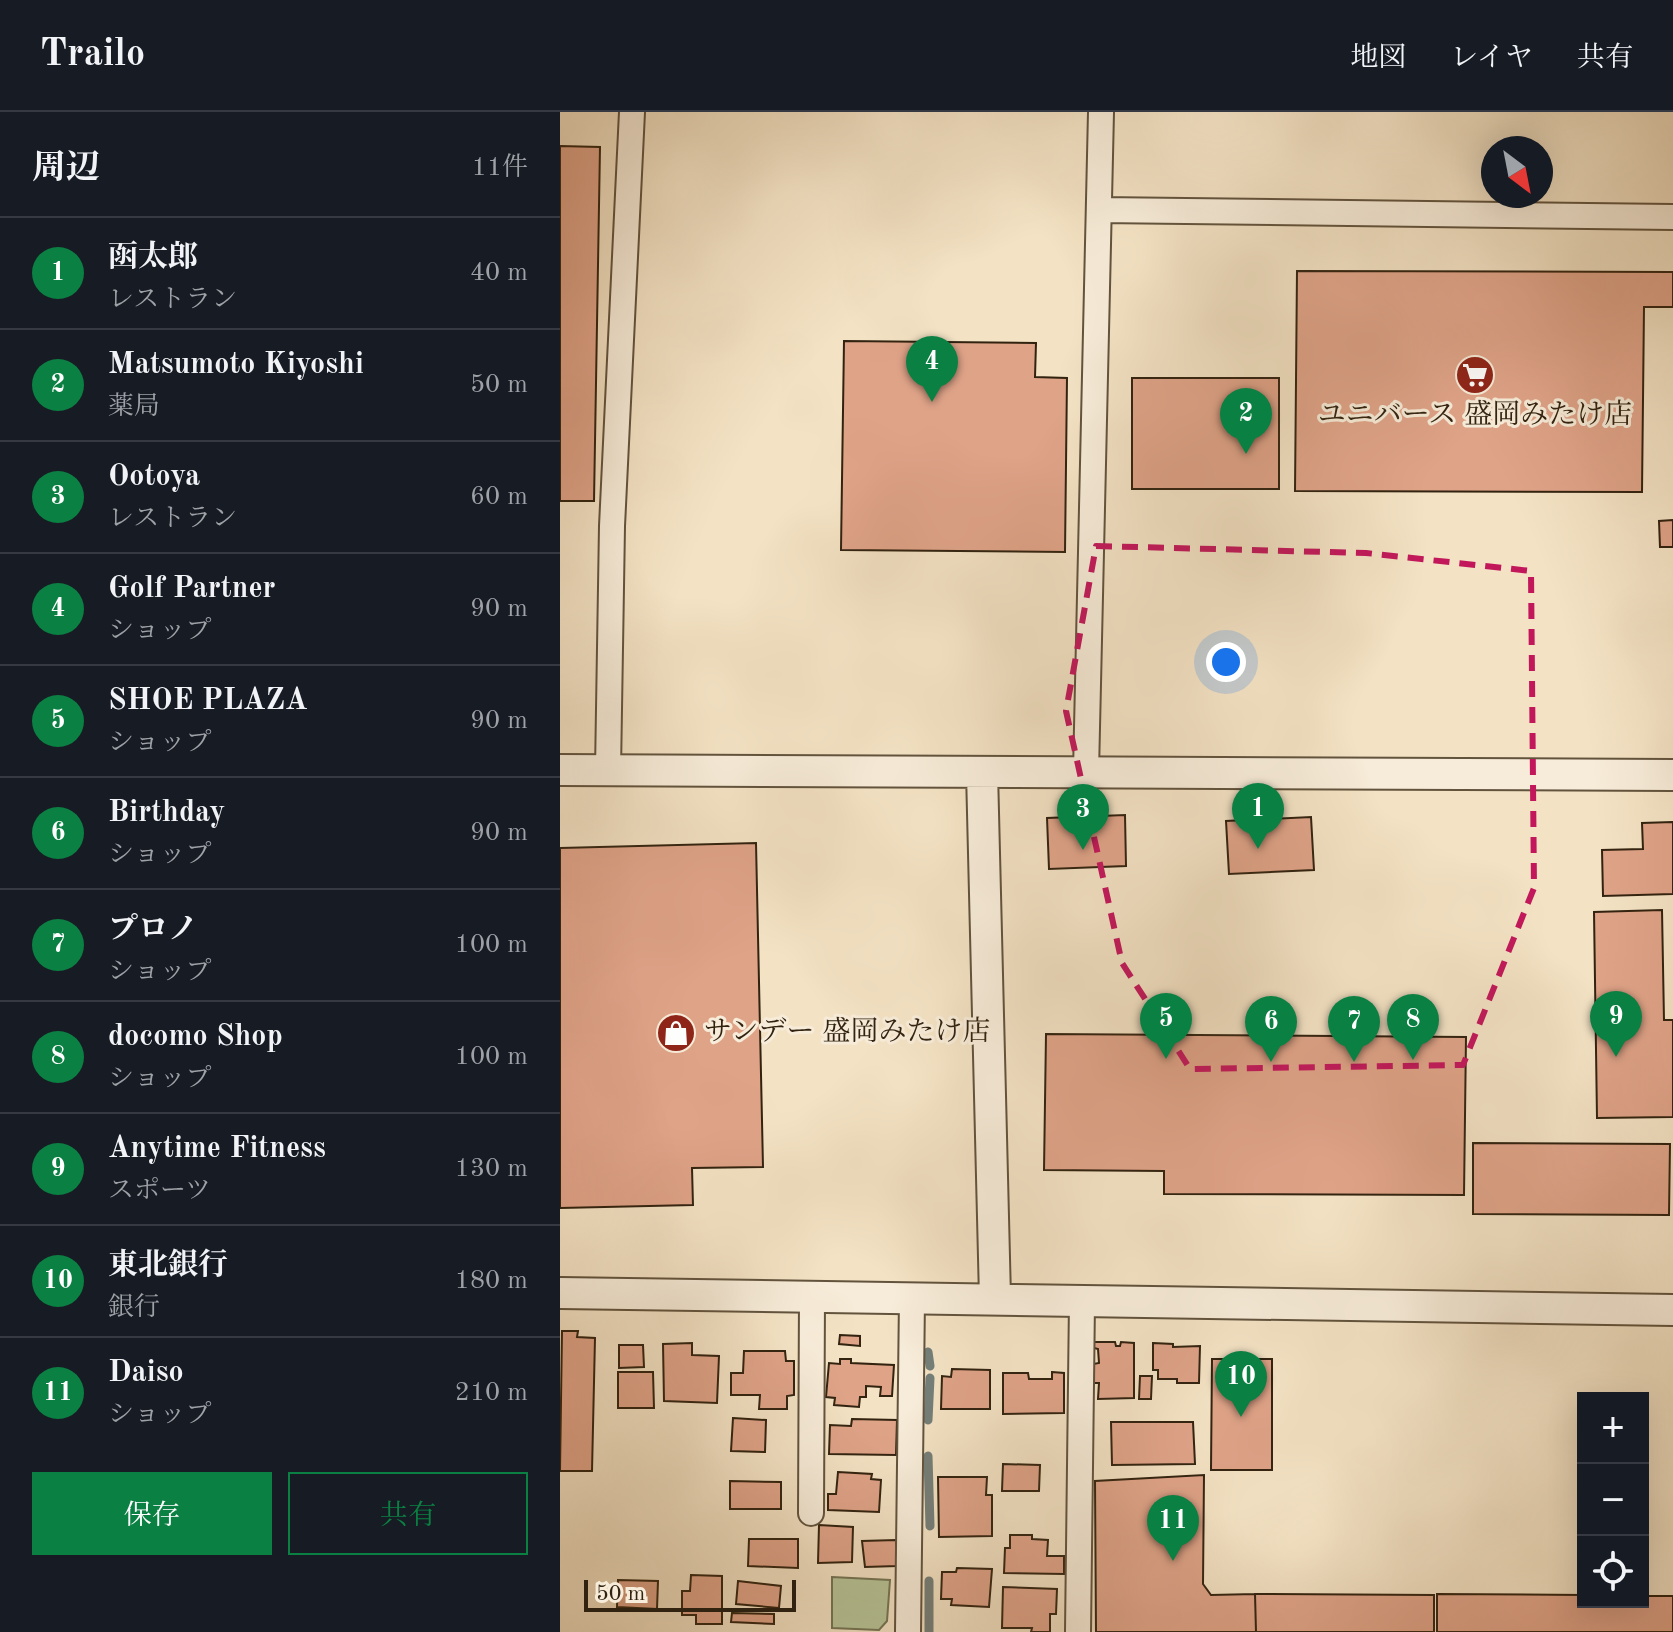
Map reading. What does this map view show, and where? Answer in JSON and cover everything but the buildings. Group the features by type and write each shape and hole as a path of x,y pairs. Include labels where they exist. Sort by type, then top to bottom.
{"street":[{"path":"608,770 612,526 632,112"},
{"path":"1086,772 1101,112"},
{"path":"1100,210 1673,217"},
{"path":"560,770 1673,775"},
{"path":"982,772 995,1298"},
{"path":"560,1293 1673,1310"},
{"path":"811,1513 812,1297"},
{"path":"908,1632 912,1298"},
{"path":"1078,1632 1082,1301"}],"highlighted area":[{"path":"1096,546 1366,553 1531,571 1534,888 1463,1065 1190,1069 1122,963 1066,711"}],"green space":[{"path":"832,1577 890,1580 887,1621 879,1630 832,1628"}],"waterway":[{"path":"928,1352 930,1366"},
{"path":"928,1420 930,1378"},
{"path":"928,1456 930,1526"},
{"path":"929,1581 929,1632"}],"place":[{"name":"ユニバース 盛岡みたけ店","path":"1475,375"},
{"name":"Golf Partner","path":"932,402"},
{"name":"Matsumoto Kiyoshi","path":"1246,454"},
{"name":"函太郎","path":"1258,849"},
{"name":"Ootoya","path":"1083,850"},
{"name":"サンデー 盛岡みたけ店","path":"676,1033"},
{"name":"Anytime Fitness","path":"1616,1057"},
{"name":"SHOE PLAZA","path":"1166,1059"},
{"name":"docomo Shop","path":"1413,1060"},
{"name":"Birthday","path":"1271,1062"},
{"name":"プロノ","path":"1354,1062"},
{"name":"東北銀行","path":"1241,1417"},
{"name":"Daiso","path":"1173,1561"}]}
